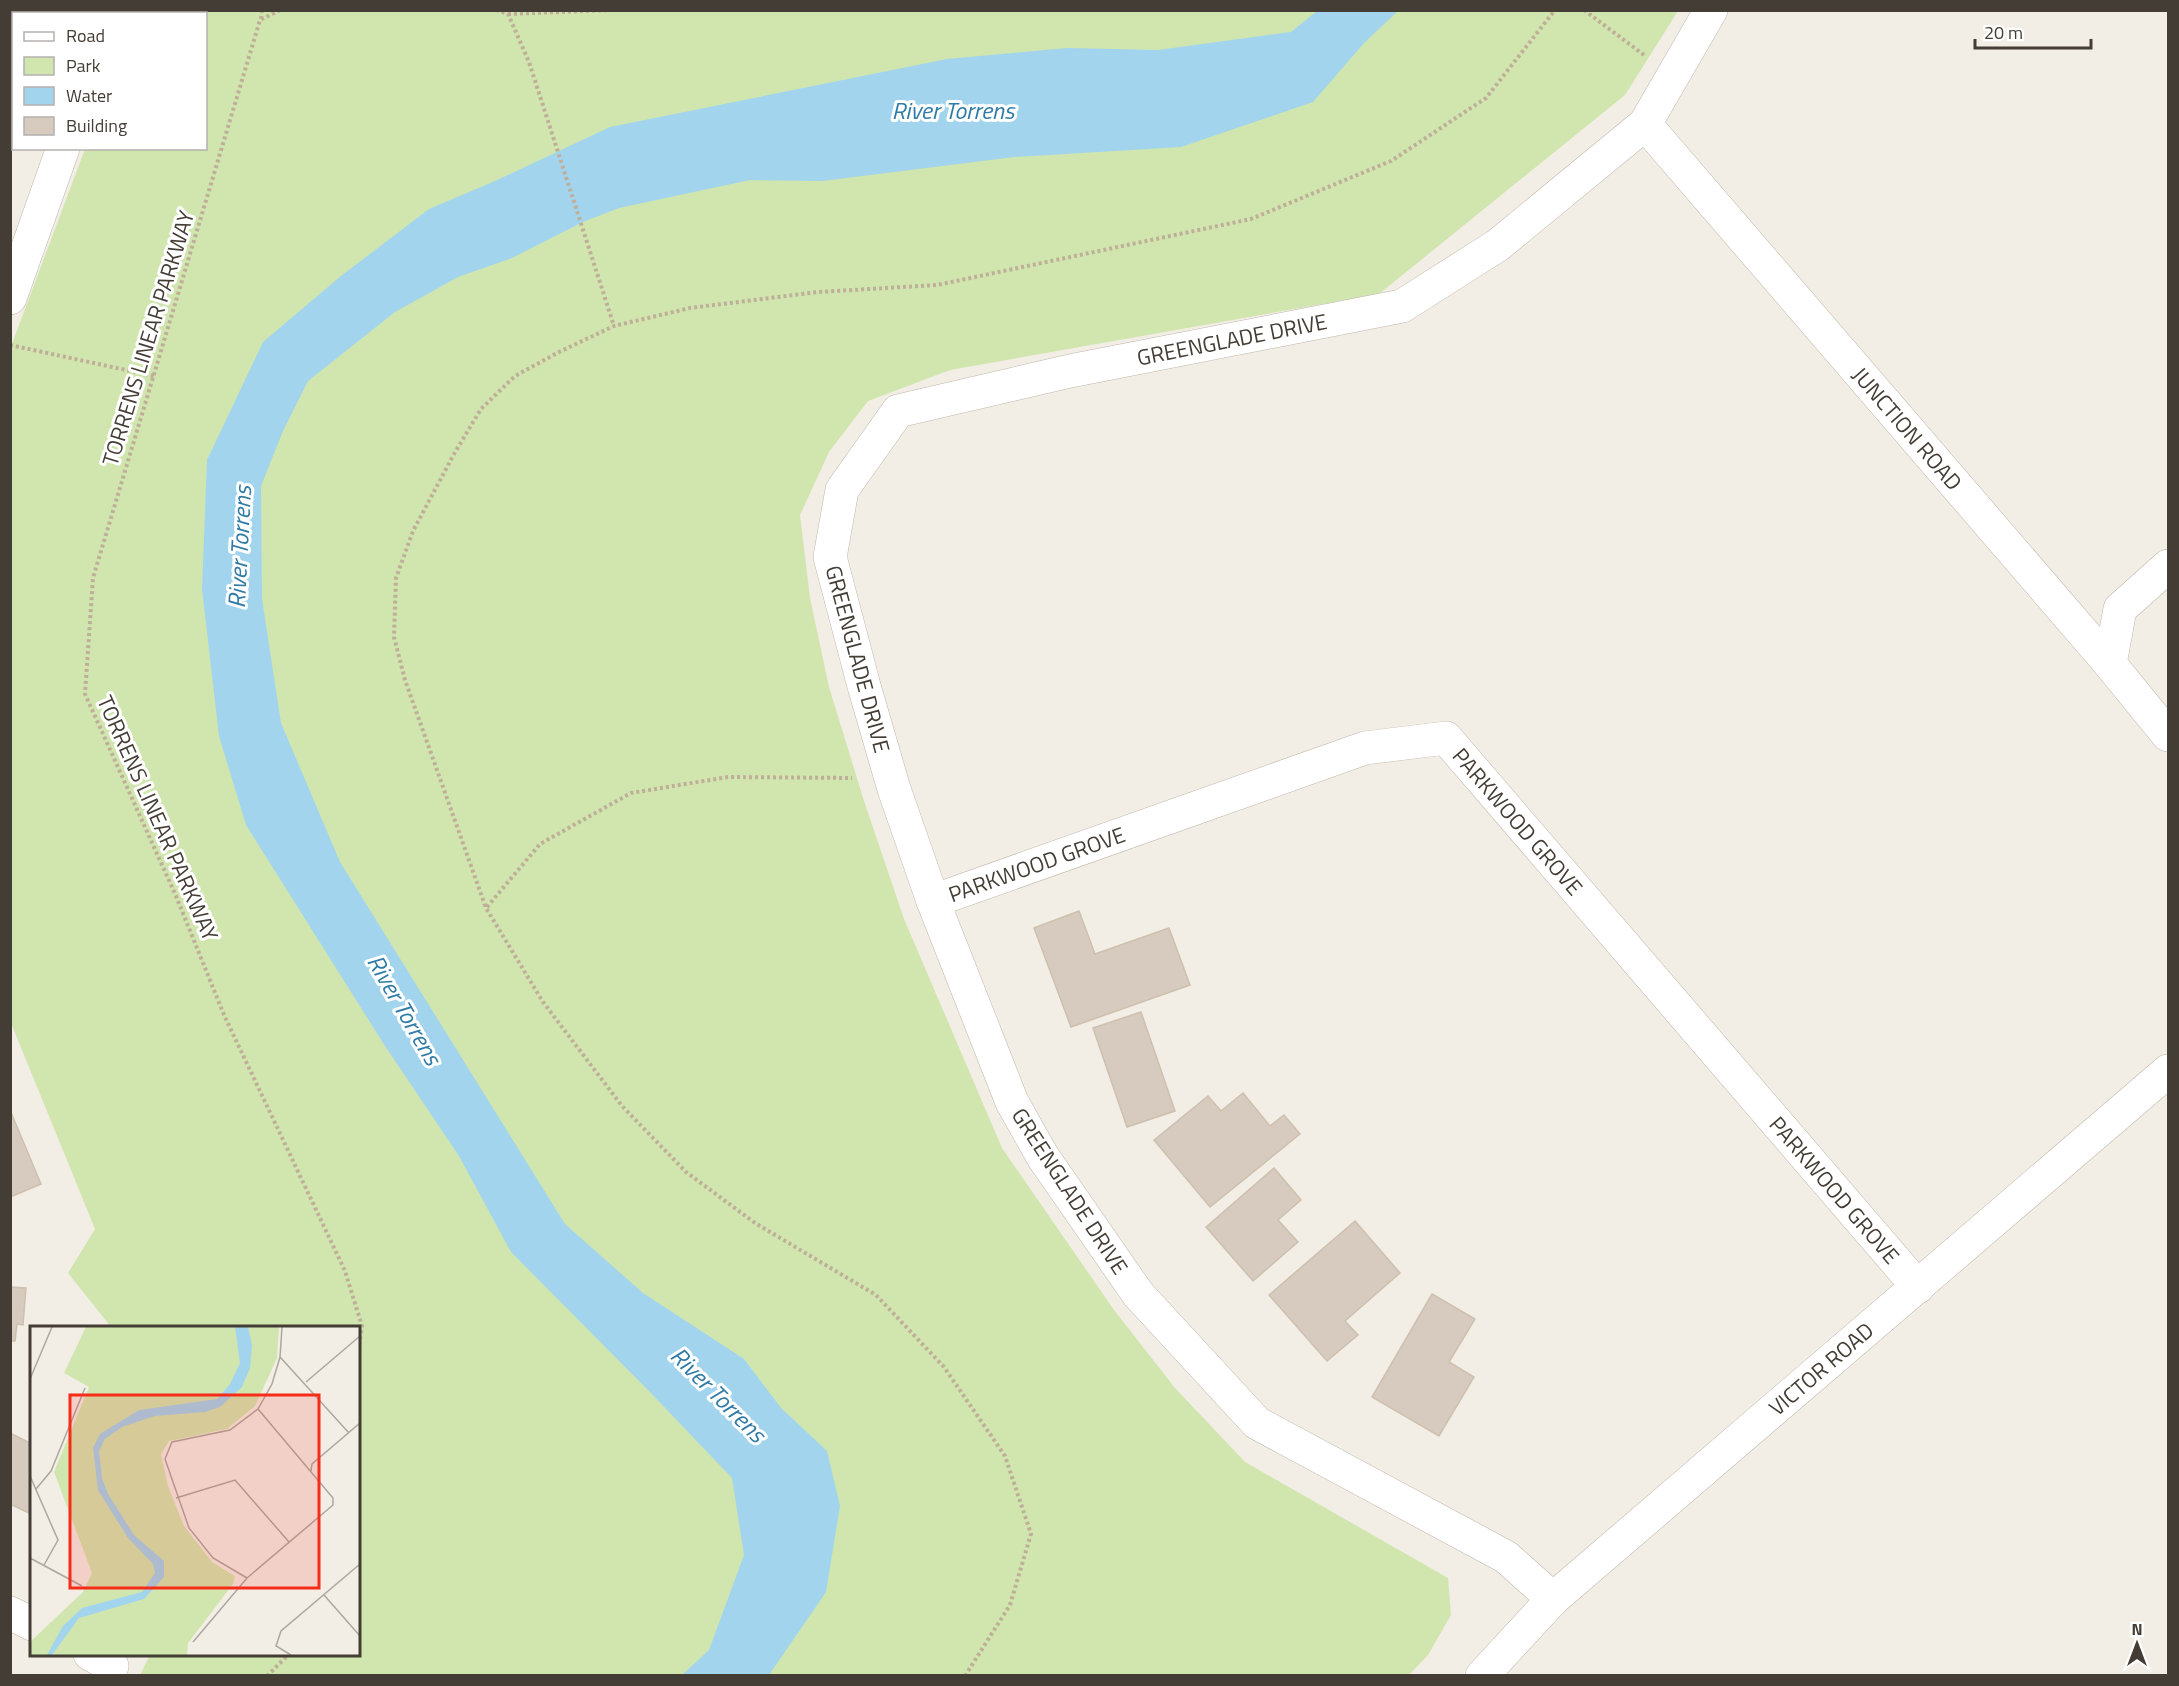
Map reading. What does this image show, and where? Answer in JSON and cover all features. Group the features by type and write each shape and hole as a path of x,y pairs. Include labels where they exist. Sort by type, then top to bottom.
{"street":[{"name":"GREENGLADE DRIVE","path":"1553,1599 1506,1557 1257,1423 1137,1294 1042,1157 1012,1102 933,901 891,778 830,557 842,490 898,411 1070,371 1402,306 1498,245 1645,124 1711,10"},
{"name":"JUNCTION ROAD","path":"1645,124 2169,735"},
{"path":"10,298 62,150"},
{"path":"2110,664 2120,609 2169,566"},
{"name":"PARKWOOD GROVE","path":"933,901 1365,748 1446,738 1917,1287"},
{"name":"VICTOR ROAD","path":"1482,1676 1553,1599 2169,1071"},
{"path":"10,1613 30,1623"}],"path":[{"name":"TORRENS LINEAR PARKWAY","path":"262,10 93,578 85,694 176,896 225,1015 345,1271 362,1326 360,1340"},
{"path":"260,20 280,10"},
{"path":"496,10 508,14 611,10"},
{"path":"1584,10 1673,76"},
{"path":"508,14 529,62 614,326"},
{"path":"10,345 154,376"},
{"path":"486,908 540,844 631,793 728,777 891,778"},
{"path":"267,1676 287,1656"}],"green space":[{"path":"1678,11 1625,95 1379,294 950,370 868,401 829,452 800,515 810,598 829,687 863,798 904,919 1002,1148 1114,1310 1175,1388 1245,1462 1448,1578 1451,1615 1428,1655 1409,1675 140,1675 150,1656 360,1656 360,1326 110,1326 68,1273 95,1229 11,1023 10,349 85,150 207,150 207,12 136,12"}],"water":[{"name":"River Torrens","path":"1317,11 1398,11 1365,42 1313,102 1181,147 1014,157 822,181 750,180 619,208 583,222 512,258 458,277 395,312 308,381 283,431 261,486 262,599 281,723 340,862 565,1224 643,1293 744,1359 781,1408 827,1451 840,1506 826,1592 769,1675 682,1675 709,1650 744,1555 732,1478 511,1252 459,1156 385,1046 246,825 219,736 202,589 207,460 263,342 341,276 429,209 610,127 947,59 1067,48 1158,50 1291,32"}],"building":[{"path":"10,10 51,10 50,12 12,12 12,62 10,61"},
{"path":"1079,911 1095,954 1169,928 1190,985 1071,1027 1034,928"},
{"path":"1141,1012 1175,1111 1127,1127 1093,1028"},
{"path":"1243,1093 1270,1126 1284,1115 1300,1134 1210,1207 1154,1140 1208,1096 1221,1111"},
{"path":"10,1110 41,1184 10,1197"},
{"path":"1274,1168 1301,1200 1278,1220 1298,1242 1253,1281 1206,1227"},
{"path":"1355,1221 1400,1273 1345,1321 1358,1335 1327,1361 1269,1295"},
{"path":"10,1287 26,1288 23,1325 17,1324 15,1341 10,1341"},
{"path":"1432,1294 1475,1319 1449,1362 1474,1377 1439,1436 1372,1397"},
{"path":"10,1433 30,1443 30,1512 10,1504"}]}
